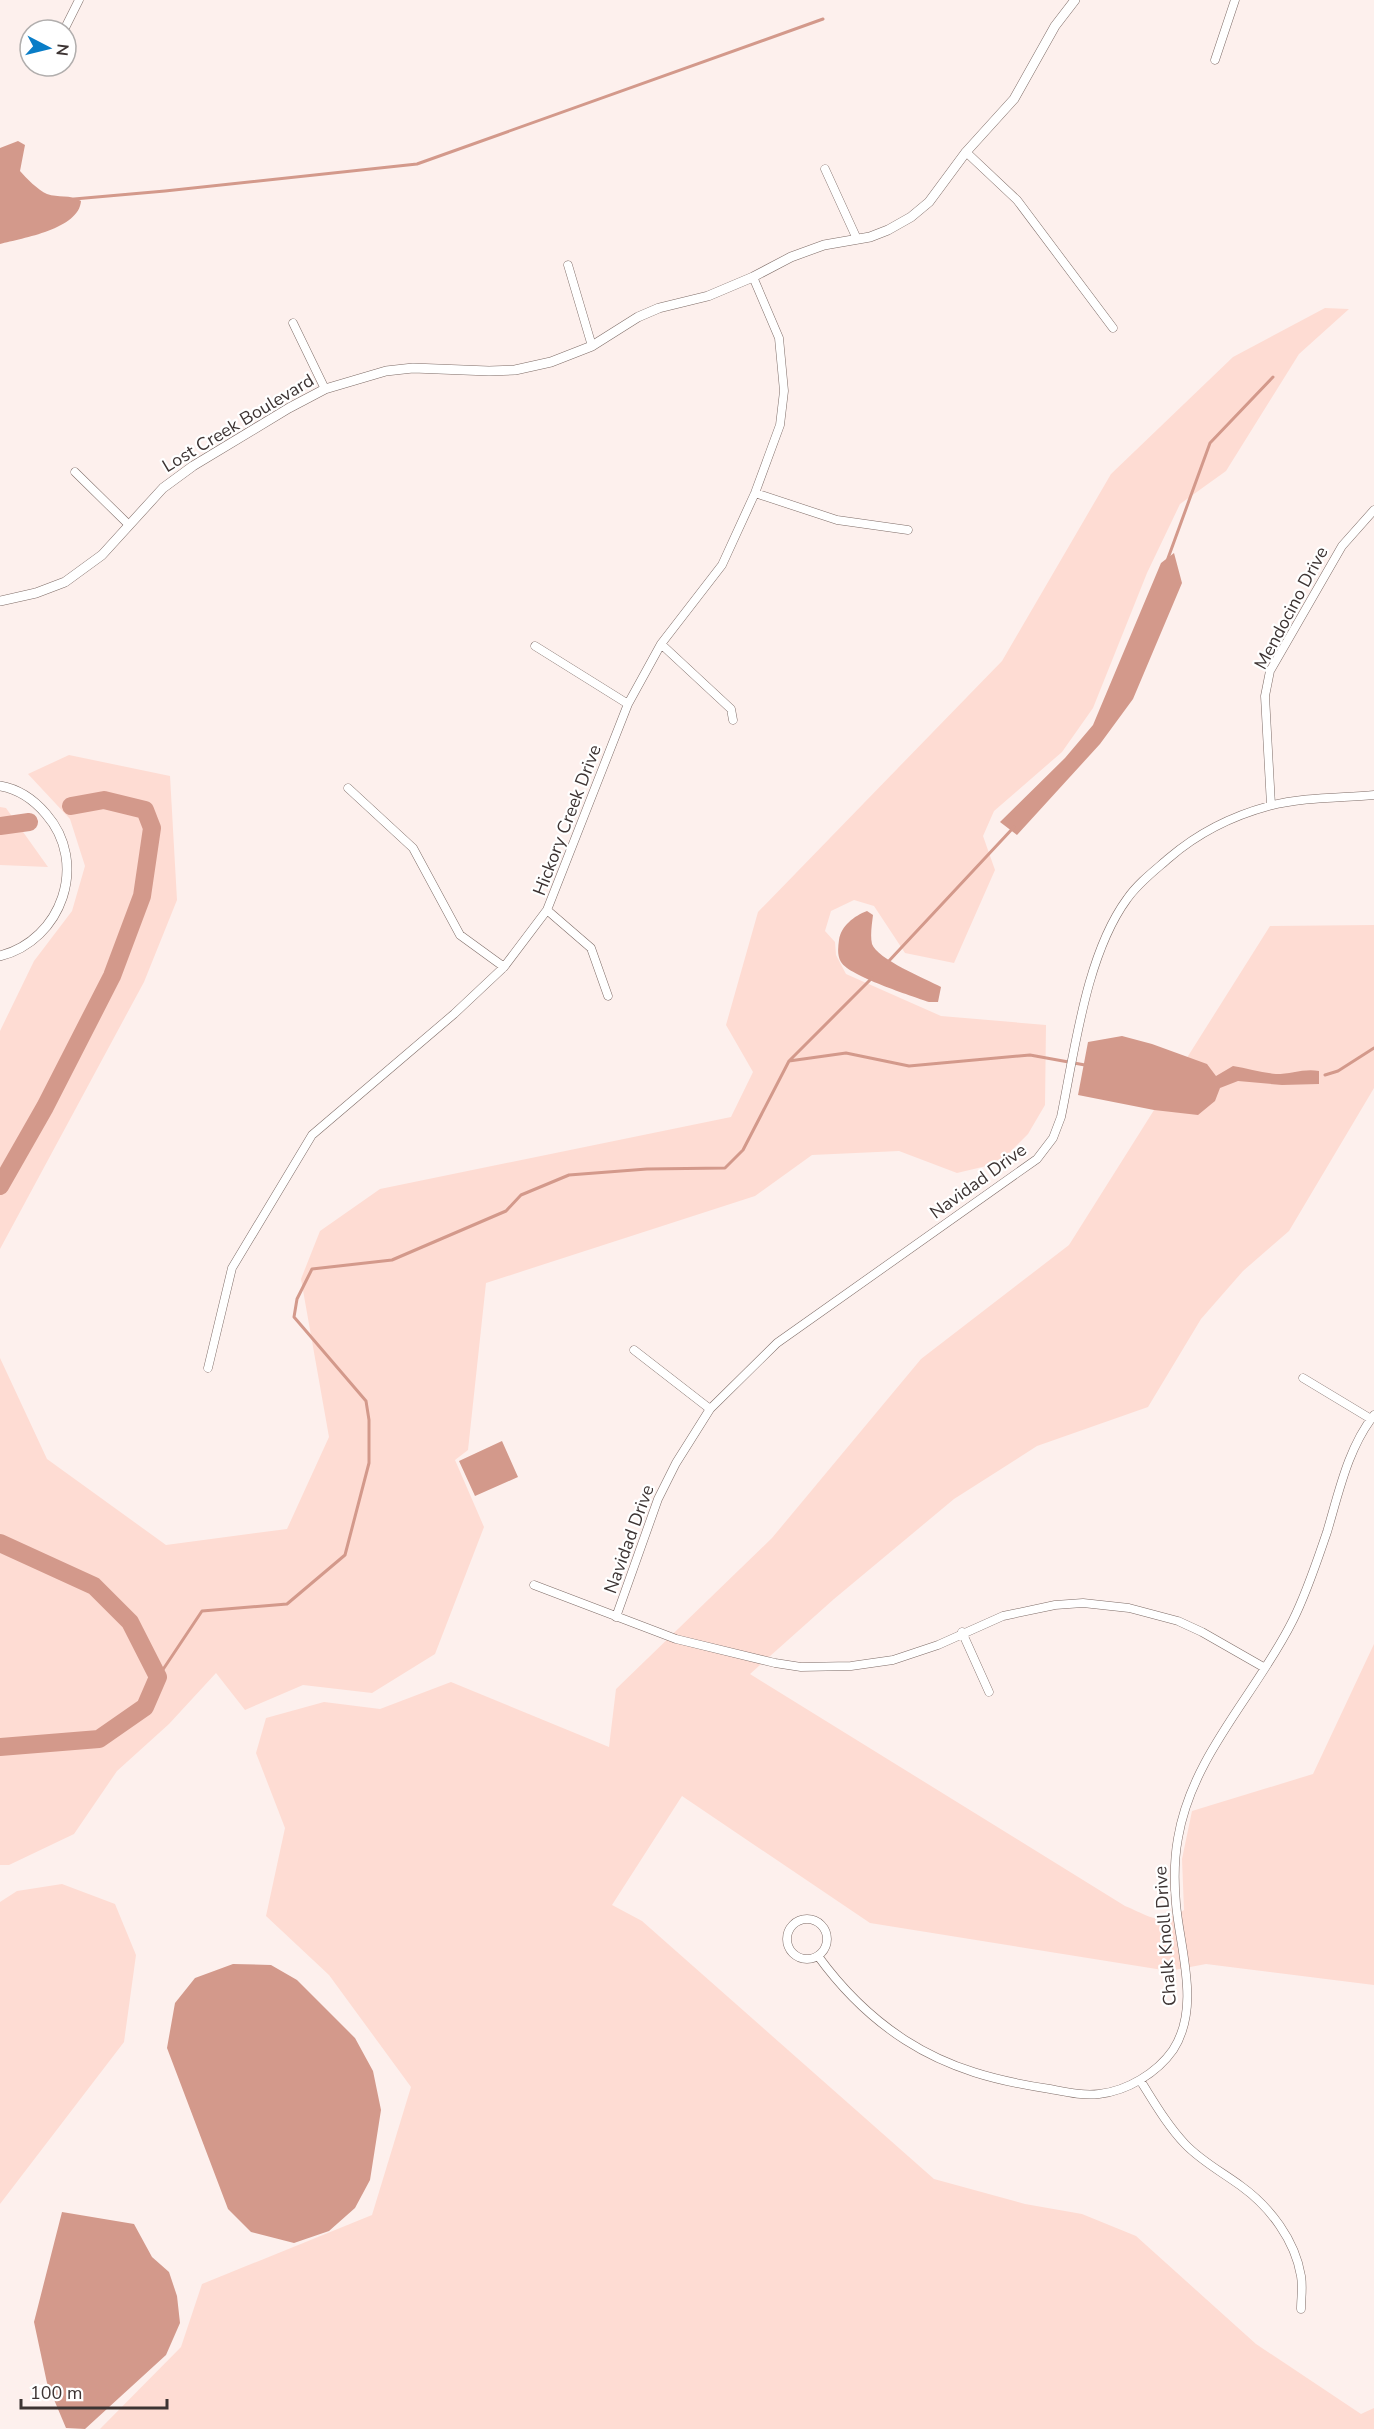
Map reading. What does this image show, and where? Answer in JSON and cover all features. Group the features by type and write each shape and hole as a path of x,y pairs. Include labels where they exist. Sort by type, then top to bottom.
{"street":[{"path":"70,18 79,0"},
{"name":"Lost Creek Boulevard","path":"0,601 36,593 65,582 102,555 163,488 193,466 325,389 386,371 412,368 515,370 551,362 592,346 638,317 659,308 708,296 753,277 791,257 824,245 888,230 911,217 929,202 966,152 1014,99 1055,26 1075,0"},
{"path":"1215,60 1235,0"},
{"path":"966,152 1017,200 1113,328"},
{"path":"825,169 857,239"},
{"path":"568,265 592,346"},
{"name":"Hickory Creek Drive","path":"208,1368 232,1268 312,1135 454,1014 504,967 548,910 628,704 661,644 722,565 755,493 780,425 784,391 779,338 753,277"},
{"path":"293,323 325,389"},
{"path":"75,472 128,524"},
{"path":"755,493 837,520 908,530"},
{"name":"Mendocino Drive","path":"1271,805 1265,696 1270,671 1342,546 1369,522 1374,510"},
{"path":"661,644 731,709 733,720"},
{"path":"535,646 628,704"},
{"path":"0,786 24,795 51,819 65,844 68,880 57,914 44,930 28,945 0,956"},
{"path":"348,788 413,848 460,935 504,967"},
{"name":"Navidad Drive","path":"616,1617 658,1499 676,1463 710,1409 777,1343 1037,1159 1053,1138 1061,1117 1091,976 1112,924 1127,899 1145,878 1207,830 1235,817 1271,805 1374,795"},
{"path":"548,910 591,948 608,996"},
{"path":"634,1350 710,1409"},
{"path":"1303,1378 1372,1417"},
{"name":"Chalk Knoll Drive","path":"818,1956 838,1982 883,2025 926,2053 956,2068 1008,2083 1083,2095 1110,2092 1140,2080 1172,2051 1184,2020 1187,1987 1174,1874 1178,1837 1186,1806 1198,1773 1293,1620 1326,1533 1351,1456 1372,1417"},
{"path":"534,1585 676,1639 775,1664 810,1667 850,1666 893,1660 938,1645 962,1632 1003,1616 1028,1609 1055,1605 1106,1604 1155,1613 1178,1621 1265,1668"},
{"path":"962,1632 989,1692"},
{"path":"810,1919 822,1926 826,1946 818,1956 805,1960 789,1950 787,1937 792,1925 798,1921 810,1919"},
{"path":"1140,2080 1172,2129 1186,2145 1251,2193 1272,2215 1284,2232 1298,2264 1301,2278 1301,2309"}],"shaded area":[{"path":"18,141 25,145 20,171 29,180 47,194 81,201 78,211 61,225 48,231 0,244 0,148"},
{"path":"1325,308 1349,309 1299,354 1226,471 1180,504 1147,573 1093,708 1062,752 994,811 983,836 995,870 954,963 905,953 874,906 854,900 831,911 825,931 835,942 836,955 846,974 941,1016 1046,1025 1045,1105 1028,1134 999,1163 957,1173 899,1151 812,1155 755,1196 486,1283 468,1450 455,1460 484,1527 435,1654 372,1693 303,1685 245,1710 216,1673 169,1724 117,1771 74,1834 9,1865 0,1865 0,1358 47,1459 166,1545 287,1529 329,1437 301,1279 320,1231 380,1189 731,1117 753,1072 726,1025 758,912 1002,661 1111,474 1233,357"},
{"path":"1174,553 1182,583 1133,699 1100,744 1017,835 1000,822 1065,758 1093,725 1161,563"},
{"path":"69,755 170,776 177,900 144,982 0,1249 0,1031 34,961 72,911 85,866 70,819 28,774"},
{"path":"0,807 6,808 48,867 0,865"},
{"path":"867,911 873,915 871,941 876,950 892,962 941,987 938,1002 929,1002 882,985 856,973 841,962 838,949 842,930 853,919"},
{"path":"1374,925 1374,1088 1289,1231 1243,1271 1201,1319 1148,1407 1037,1446 954,1499 834,1599 750,1674 1125,1906 1161,1919 1184,1910 1182,1859 1192,1811 1313,1774 1374,1644 1374,1985 1206,1964 1169,1971 870,1923 682,1796 612,1905 642,1921 934,2179 1025,2204 1082,2214 1136,2236 1256,2344 1361,2414 1374,2408 1374,2429 100,2429 181,2347 202,2284 372,2215 411,2087 329,1975 266,1916 285,1828 256,1753 266,1718 324,1702 380,1709 451,1682 609,1747 616,1689 772,1538 921,1359 1069,1245 1270,926"},
{"path":"1122,1036 1207,1064 1216,1076 1233,1066 1276,1074 1314,1070 1319,1071 1319,1084 1282,1085 1238,1081 1220,1088 1215,1101 1198,1115 1154,1110 1078,1095 1088,1042"},
{"path":"502,1441 518,1477 475,1496 459,1461"},
{"path":"62,1884 115,1904 136,1955 124,2042 0,2204 0,1902 17,1891"},
{"path":"233,1964 271,1965 297,1980 355,2038 373,2071 381,2110 370,2180 355,2208 329,2231 294,2243 251,2232 228,2209 167,2048 175,2003 195,1978"},
{"path":"62,2212 134,2224 152,2257 169,2272 177,2296 180,2323 166,2355 85,2429 66,2428 47,2383 34,2322"}],"waterway":[{"path":"74,199 417,164 823,19"},
{"path":"1167,561 1210,443 1273,377"},
{"path":"0,1186 45,1107 112,976 142,896 152,828 145,810 104,800 71,806"},
{"path":"0,826 29,822"},
{"path":"887,963 1014,827"},
{"path":"158,1677 202,1611 287,1604 345,1555 369,1463 369,1420 366,1401 294,1317 297,1299 312,1269 392,1260 506,1211 521,1195 569,1175 647,1169 725,1168 743,1150 789,1061 872,978"},
{"path":"1325,1075 1338,1071 1374,1048"},
{"path":"789,1061 846,1053 909,1066 1030,1055 1085,1065"},
{"path":"0,1543 94,1586 130,1622 158,1677 145,1707 99,1739 0,1747"}]}
